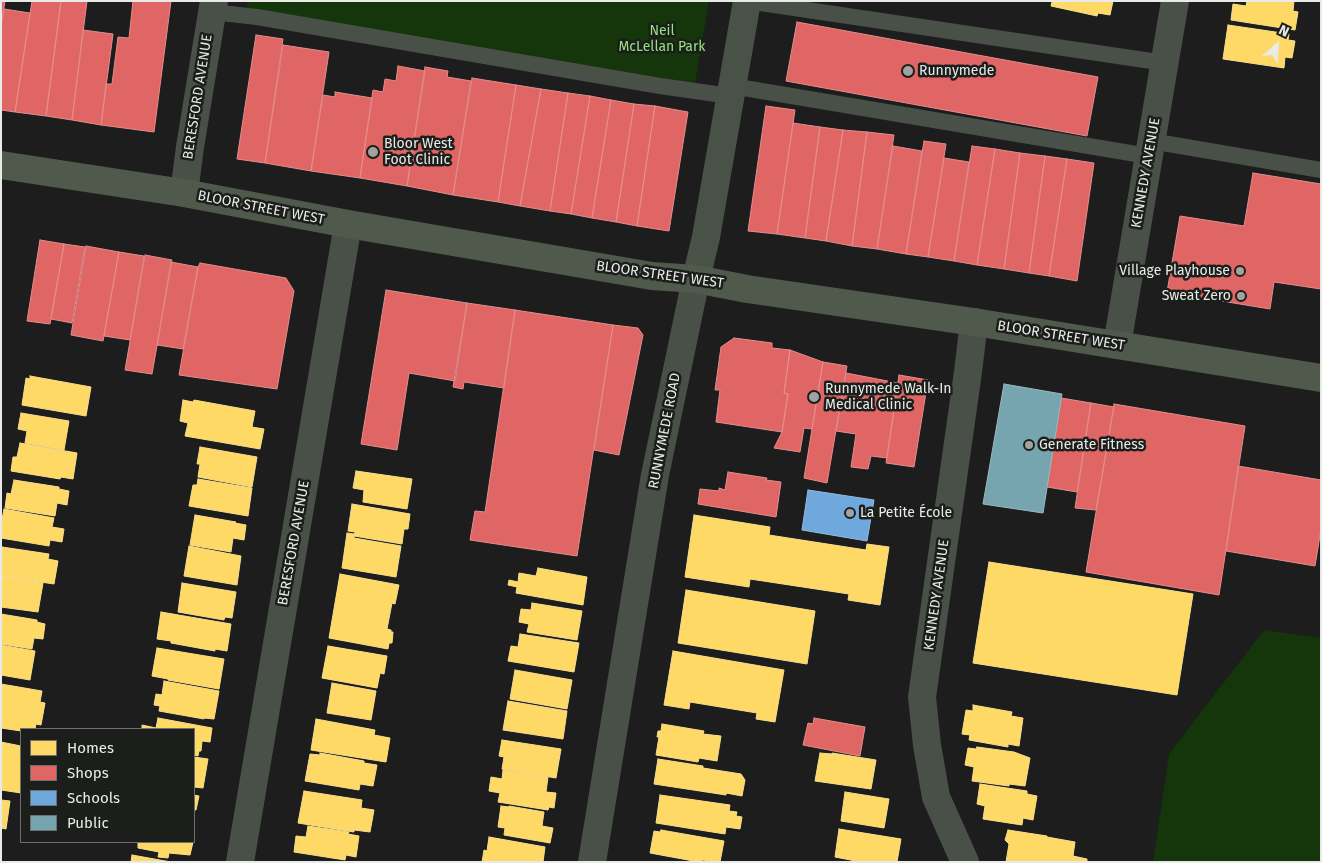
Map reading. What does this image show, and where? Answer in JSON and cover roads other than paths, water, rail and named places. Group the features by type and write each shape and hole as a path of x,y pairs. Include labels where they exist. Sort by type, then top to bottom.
{"main road":[{"name":"BLOOR STREET WEST","path":"1,165 184,193 348,224 652,276 696,279 747,289 1117,344 1321,378"}],"street":[{"name":"RUNNYMEDE ROAD","path":"592,862 656,475 706,236 747,1"},
{"name":"KENNEDY AVENUE","path":"1117,344 1174,1"},
{"name":"BERESFORD AVENUE","path":"184,193 213,7"},
{"name":"BERESFORD AVENUE","path":"240,862 348,224"},
{"name":"KENNEDY AVENUE","path":"965,862 936,797 927,745 922,697 974,322"}],"lane":[{"path":"747,1 1165,63"},
{"path":"213,7 257,17 650,84 731,91 1150,149 1321,170"}],"place":[{"name":"Runnymede","path":"908,71"},
{"name":"Bloor West Foot Clinic","path":"373,152"},
{"name":"Village Playhouse","path":"1240,271"},
{"name":"Sweat Zero","path":"1241,296"},
{"name":"Runnymede Walk-In Medical Clinic","path":"814,397"},
{"name":"Generate Fitness","path":"1029,445"},
{"name":"La Petite École","path":"850,513"}],"park label":[{"name":"Neil McLellan Park","path":"662,40"}]}
